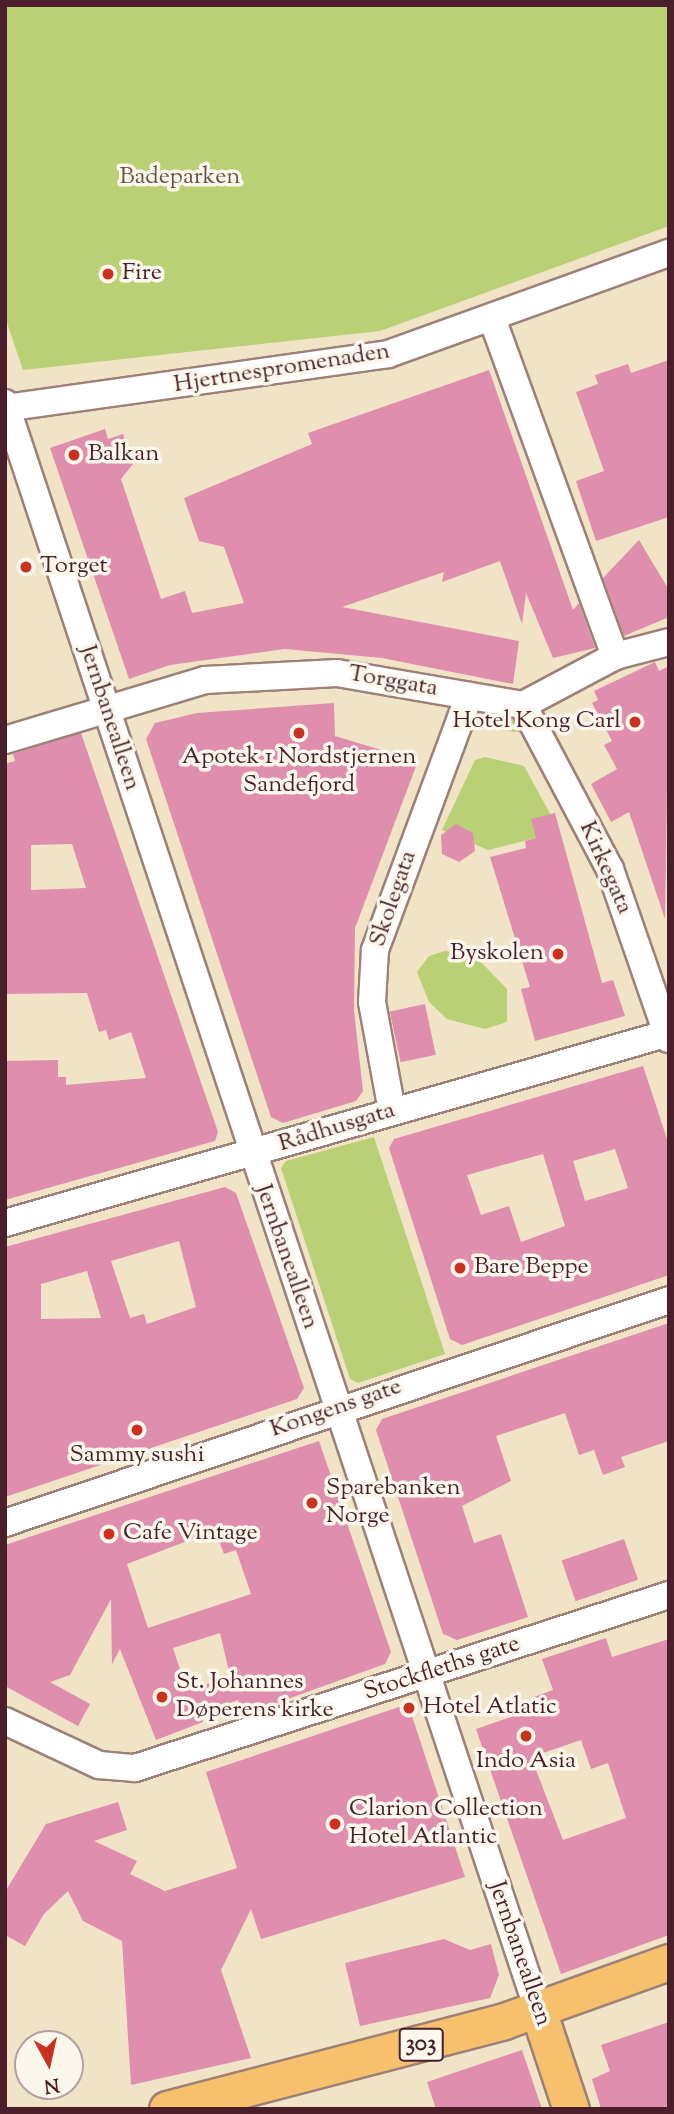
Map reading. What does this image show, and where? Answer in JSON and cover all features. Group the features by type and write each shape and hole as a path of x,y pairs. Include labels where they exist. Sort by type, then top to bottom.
{"main road":[{"name":"303","path":"167,2109 538,2010 669,1962"},
{"name":"Jernbanealleen","path":"538,2010 572,2109"}],"street":[{"name":"Hjertnespromenaden","path":"6,406 289,372 388,354 493,321 669,254"},
{"path":"493,321 615,656"},
{"name":"Jernbanealleen","path":"6,406 250,1153 339,1408 538,2010"},
{"path":"523,705 615,656 669,642"},
{"name":"Torggata","path":"5,740 205,680 337,673 523,705"},
{"name":"Skolegata","path":"392,1111 372,1002 375,950 469,696"},
{"name":"Kirkegata","path":"523,705 610,869 668,1035"},
{"name":"Rådhusgata","path":"5,1223 392,1111 668,1035"},
{"name":"Kongens gate","path":"5,1523 339,1408 669,1300"},
{"name":"Stockfleths gate","path":"5,1721 99,1765 135,1768 669,1595"}],"green space":[{"name":"Badeparken","path":"5,5 669,5 669,226 380,331 23,370 5,317"},
{"path":"486,716 523,720 525,733 477,727"},
{"path":"485,757 524,766 560,832 488,850 442,830 475,760"},
{"path":"445,951 477,958 507,989 507,1022 485,1029 447,1019 429,1002 417,972 429,956"},
{"path":"374,1137 445,1354 358,1383 350,1379 281,1168 286,1161"}],"building":[{"path":"669,360 669,517 596,541 576,481 604,471 576,392 598,384 595,375 628,364 631,373"},
{"path":"489,370 573,610 579,603 595,648 553,658 526,593 522,624 500,561 442,582 444,572 342,607 519,641 513,684 382,658 285,649 170,665 129,679 50,448 105,429 108,439 123,434 133,464 121,479 161,599 185,591 192,613 244,603 224,547 199,541 184,498 312,444 308,433"},
{"path":"639,540 669,590 669,617 624,636 603,578"},
{"name":"Hotel Kong Carl","path":"655,662 659,671 669,666 665,919 629,812 611,822 591,784 617,769 604,745 612,741 592,703 598,700 594,691"},
{"path":"334,703 335,736 418,761 355,928 354,1011 363,1091 356,1101 283,1123 271,1117 146,739 155,723 197,713"},
{"path":"81,733 218,1132 215,1141 5,1200 5,1061 58,1060 58,1077 66,1077 66,1085 146,1078 131,1032 109,1040 106,1030 99,1032 87,993 5,994 5,764 15,761 13,754","holes":["72,844 86,888 31,890 31,845"]},
{"name":"Byskolen","path":"555,813 602,983 613,980 625,1016 535,1041 521,989 530,987 490,857 526,848 525,841 536,838 531,819"},
{"path":"456,824 473,833 475,851 459,862 442,854 441,835"},
{"path":"425,1004 436,1055 401,1062 390,1011"},
{"path":"643,1066 669,1145 669,1275 462,1345 450,1339 389,1148 394,1139","holes":["615,1149 628,1188 585,1201 573,1161","543,1154 565,1226 521,1242 509,1206 481,1215 467,1175"]},
{"path":"225,1187 236,1193 304,1388 297,1399 5,1497 5,1247","holes":["179,1241 196,1307 147,1324 144,1314 130,1318 111,1261","87,1271 101,1318 41,1319 41,1284"]},
{"path":"669,1323 669,1441 621,1457 625,1467 603,1475 594,1450 579,1455 565,1413 496,1436 511,1481 462,1506 474,1543 501,1534 528,1617 457,1640 443,1634 376,1430 382,1419"},
{"path":"319,1441 391,1652 385,1664 243,1715 238,1700 200,1713 203,1722 156,1740 120,1649 112,1664 111,1599 70,1675 50,1682 90,1704 78,1726 5,1686 5,1545","holes":["208,1533 216,1533 224,1554 236,1550 251,1594 148,1628 127,1564","220,1633 230,1676 187,1691 173,1648"]},
{"path":"624,1539 638,1580 576,1601 562,1560"},
{"path":"606,1638 612,1657 669,1639 669,1935 561,1974 476,1729 537,1708 534,1697 553,1690 542,1659","holes":["581,1740 591,1769 608,1763 626,1818 563,1840 531,1757"]},
{"path":"408,1704 465,1877 261,1939 251,1909 221,1970 251,2058 131,2085 122,1941 83,1921 68,1891 44,1914 25,1946 5,1935 5,1892 46,1824 118,1802 127,1830 94,1841 137,1861 130,1874 165,1891 237,1868 206,1772"},
{"path":"444,1939 470,1950 491,1944 499,1975 490,1998 360,2026 345,1963"},
{"path":"669,2022 669,2109 601,2109 592,2079 610,2071 601,2045"},
{"path":"522,2050 542,2109 436,2109 427,2082"}],"place":[{"name":"Fire","path":"108,274"},
{"name":"Balkan","path":"74,455"},
{"name":"Torget","path":"26,567"},
{"name":"Hotel Kong Carl","path":"635,722"},
{"name":"Apotek 1 Nordstjernen Sandefjord","path":"299,733"},
{"name":"Byskolen","path":"558,954"},
{"name":"Bare Beppe","path":"460,1268"},
{"name":"Sammy sushi","path":"137,1430"},
{"name":"Sparebanken Norge","path":"312,1503"},
{"name":"Cafe Vintage","path":"109,1534"},
{"name":"St. Johannes Døperens kirke","path":"162,1697"},
{"name":"Hotel Atlatic","path":"409,1708"},
{"name":"Indo Asia","path":"526,1736"},
{"name":"Clarion Collection Hotel Atlantic","path":"335,1824"}]}
